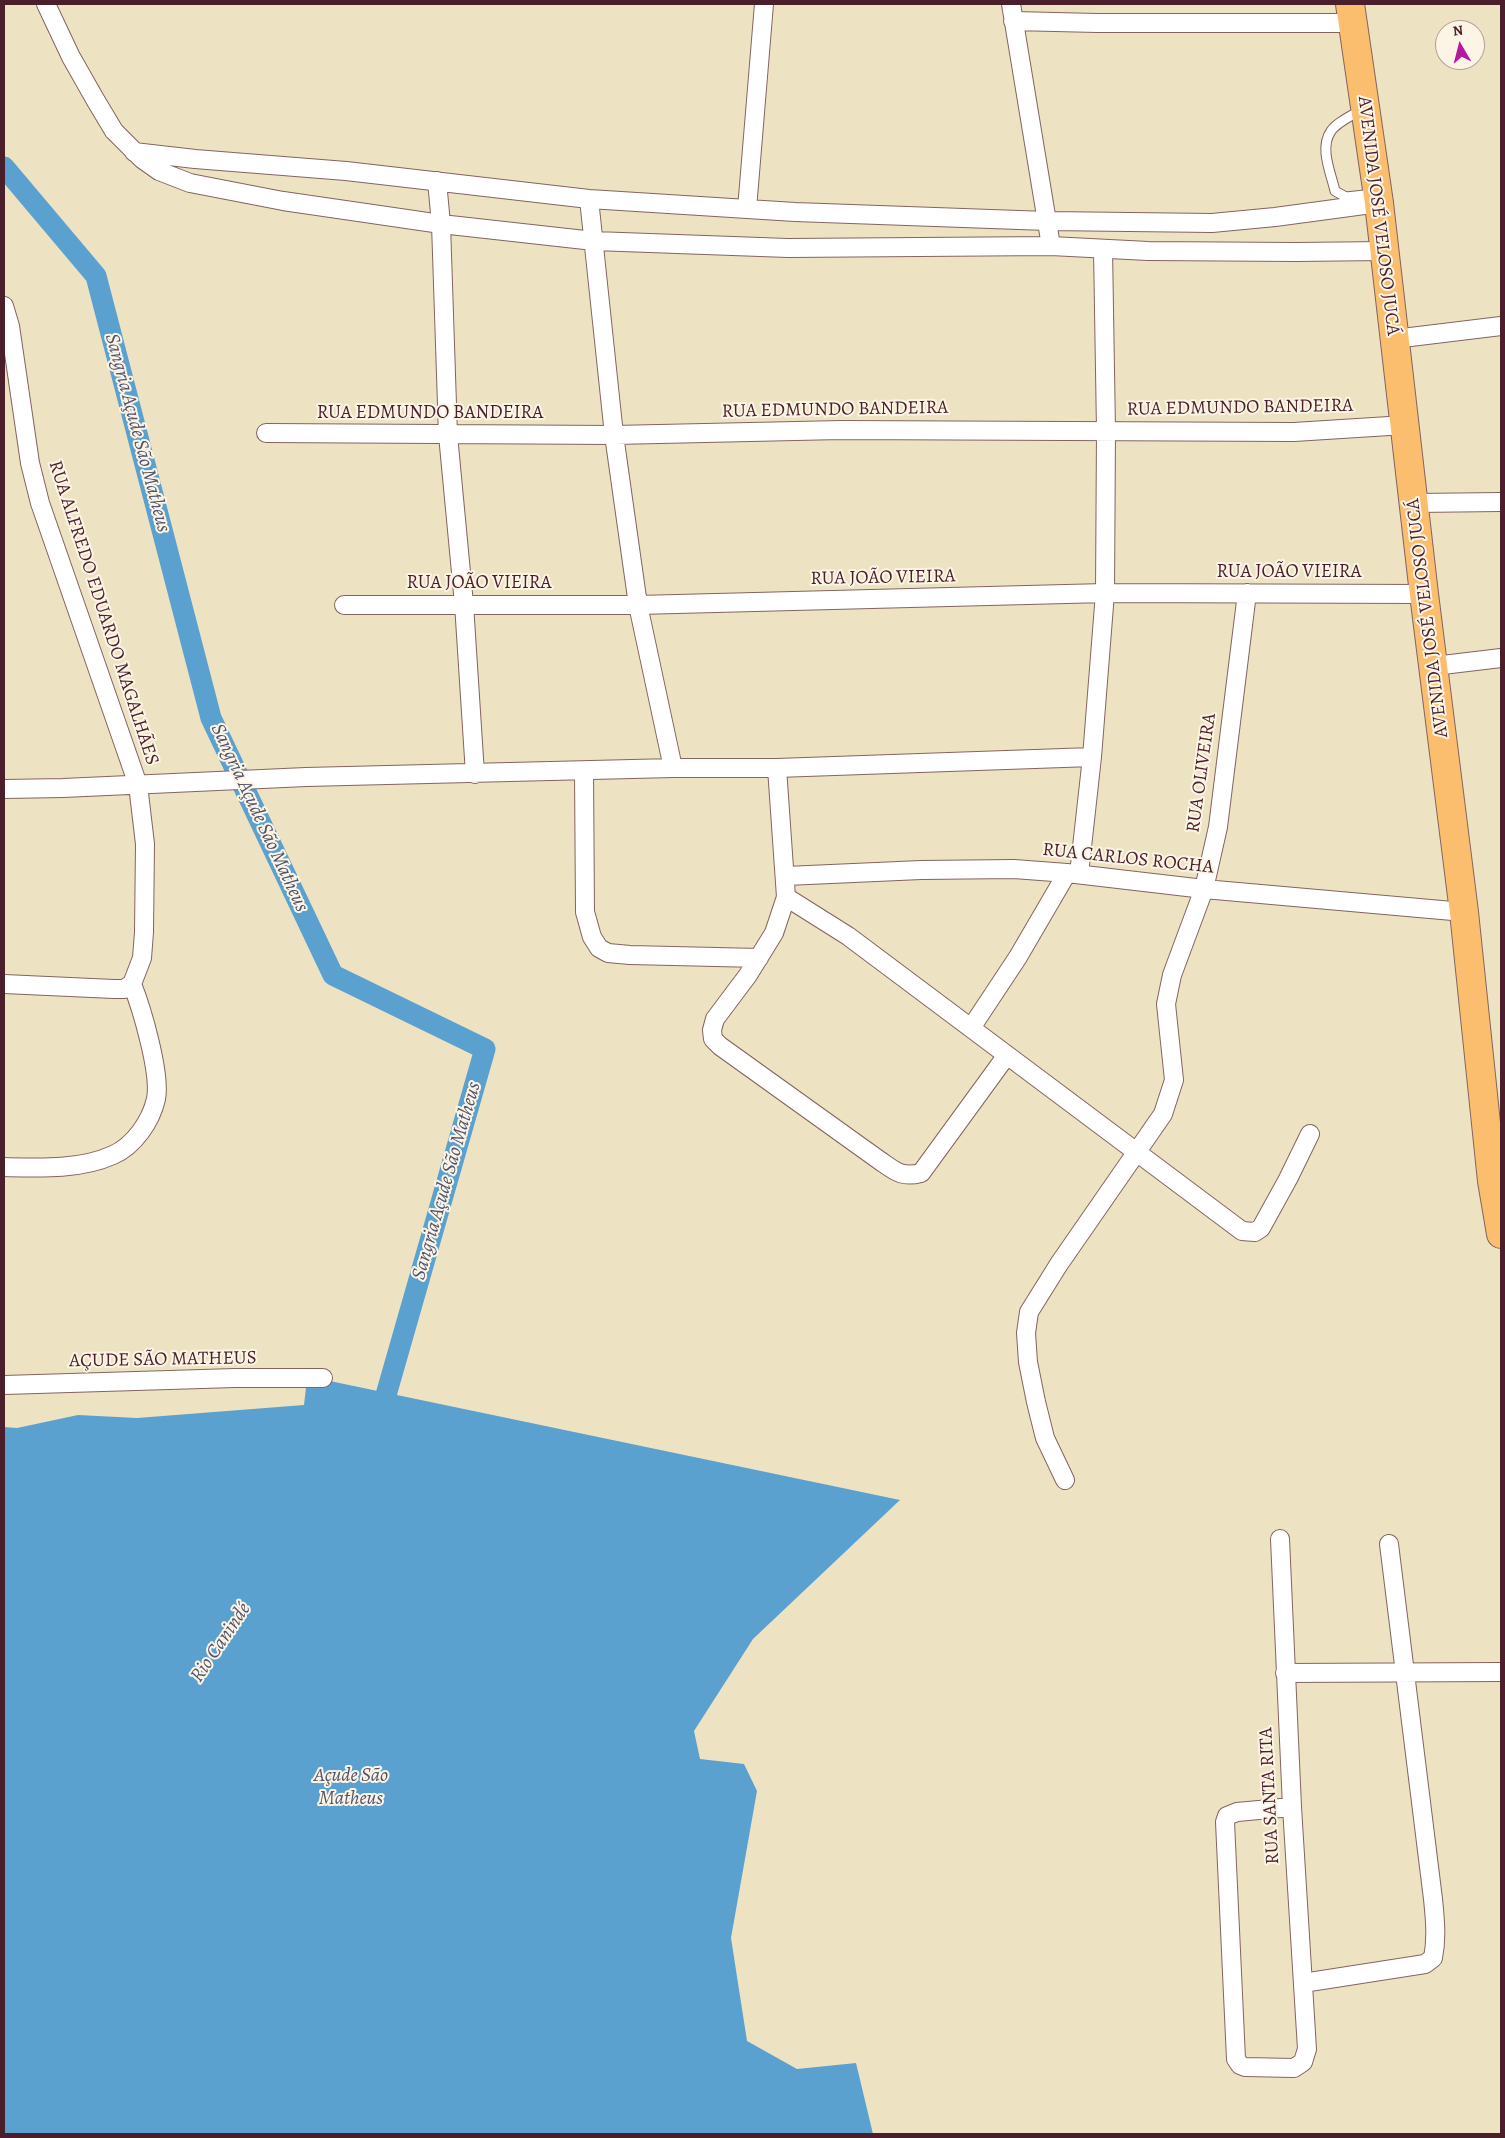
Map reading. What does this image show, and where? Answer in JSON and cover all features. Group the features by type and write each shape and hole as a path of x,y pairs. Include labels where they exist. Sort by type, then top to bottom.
{"main road":[{"name":"AVENIDA JOSÉ VELOSO JUCÁ","path":"1351,13 1379,198 1424,594 1497,1181 1501,1234"}],"street":[{"path":"46,4 96,102 114,131 133,152 159,171 190,183 283,201 441,224 594,241 788,248 1051,246 1228,252 1384,250"},
{"path":"747,209 764,4"},
{"path":"1051,246 1012,12 1097,23 1351,13"},
{"path":"133,152 346,171 588,199 795,212 1047,221 1212,223 1275,217 1379,198"},
{"path":"438,181 448,435 464,604 475,774"},
{"path":"588,199 614,435 638,605 673,768"},
{"path":"971,1028 1073,874 1092,757 1105,594 1106,431 1103,249"},
{"name":"RUA ALFREDO EDUARDO MAGALHÃES","path":"4,306 10,326 30,463 40,503 138,785 145,844 144,923 142,958 132,984"},
{"path":"1394,339 1501,326"},
{"name":"RUA EDMUNDO BANDEIRA","path":"266,433 614,435 841,430 1294,432 1405,425"},
{"path":"1414,503 1501,502"},
{"name":"RUA OLIVEIRA","path":"1065,1480 1044,1438 1036,1402 1028,1362 1026,1333 1029,1312 1059,1264 1163,1114 1170,1094 1174,1080 1166,1004 1172,975 1204,889 1218,827 1248,593"},
{"name":"RUA JOÃO VIEIRA","path":"344,605 638,605 1105,594 1424,594"},
{"path":"1434,666 1501,658"},
{"path":"4,789 306,778 673,768 777,768 1092,757"},
{"path":"777,768 786,897 774,933 759,958 715,1019 712,1030 713,1039 720,1046 900,1174 910,1176 921,1173 1006,1055"},
{"path":"584,771 585,912 592,937 599,948 608,953 630,955 759,958"},
{"name":"RUA CARLOS ROCHA","path":"786,876 921,870 1014,869 1204,889 1464,912"},
{"path":"786,897 848,936 1238,1228 1248,1232 1255,1232 1266,1221 1310,1134"},
{"path":"4,984 114,989 124,989 132,984 144,1016 156,1084 156,1098 139,1134 115,1154 99,1160 72,1165 4,1167"},
{"name":"AÇUDE SÃO MATHEUS","path":"4,1385 235,1378 323,1378"},
{"name":"RUA SANTA RITA","path":"1280,1539 1292,1807 1307,2049 1303,2062 1294,2068 1245,2067 1240,2066 1236,2058 1225,1822 1227,1816 1238,1812 1292,1807"},
{"path":"1303,1982 1425,1964 1433,1958 1436,1941 1433,1899 1389,1544"},
{"path":"1285,1673 1501,1672"}],"lane":[{"path":"1365,108 1331,130 1326,141 1326,154 1335,191 1346,197 1379,198"}],"water":[{"name":"Açude São Matheus","path":"307,1379 325,1380 900,1500 753,1639 694,1731 700,1759 744,1764 757,1791 731,1938 747,2041 797,2069 856,2063 873,2134 4,2134 4,1427 17,1428 78,1415 137,1418 304,1405"}],"waterway":[{"name":"Sangria Açude São Matheus","path":"4,167 96,276 211,718 333,975 485,1049 384,1402"}],"water label":[{"name":"Rio Canindé","path":"221,1643"}]}
